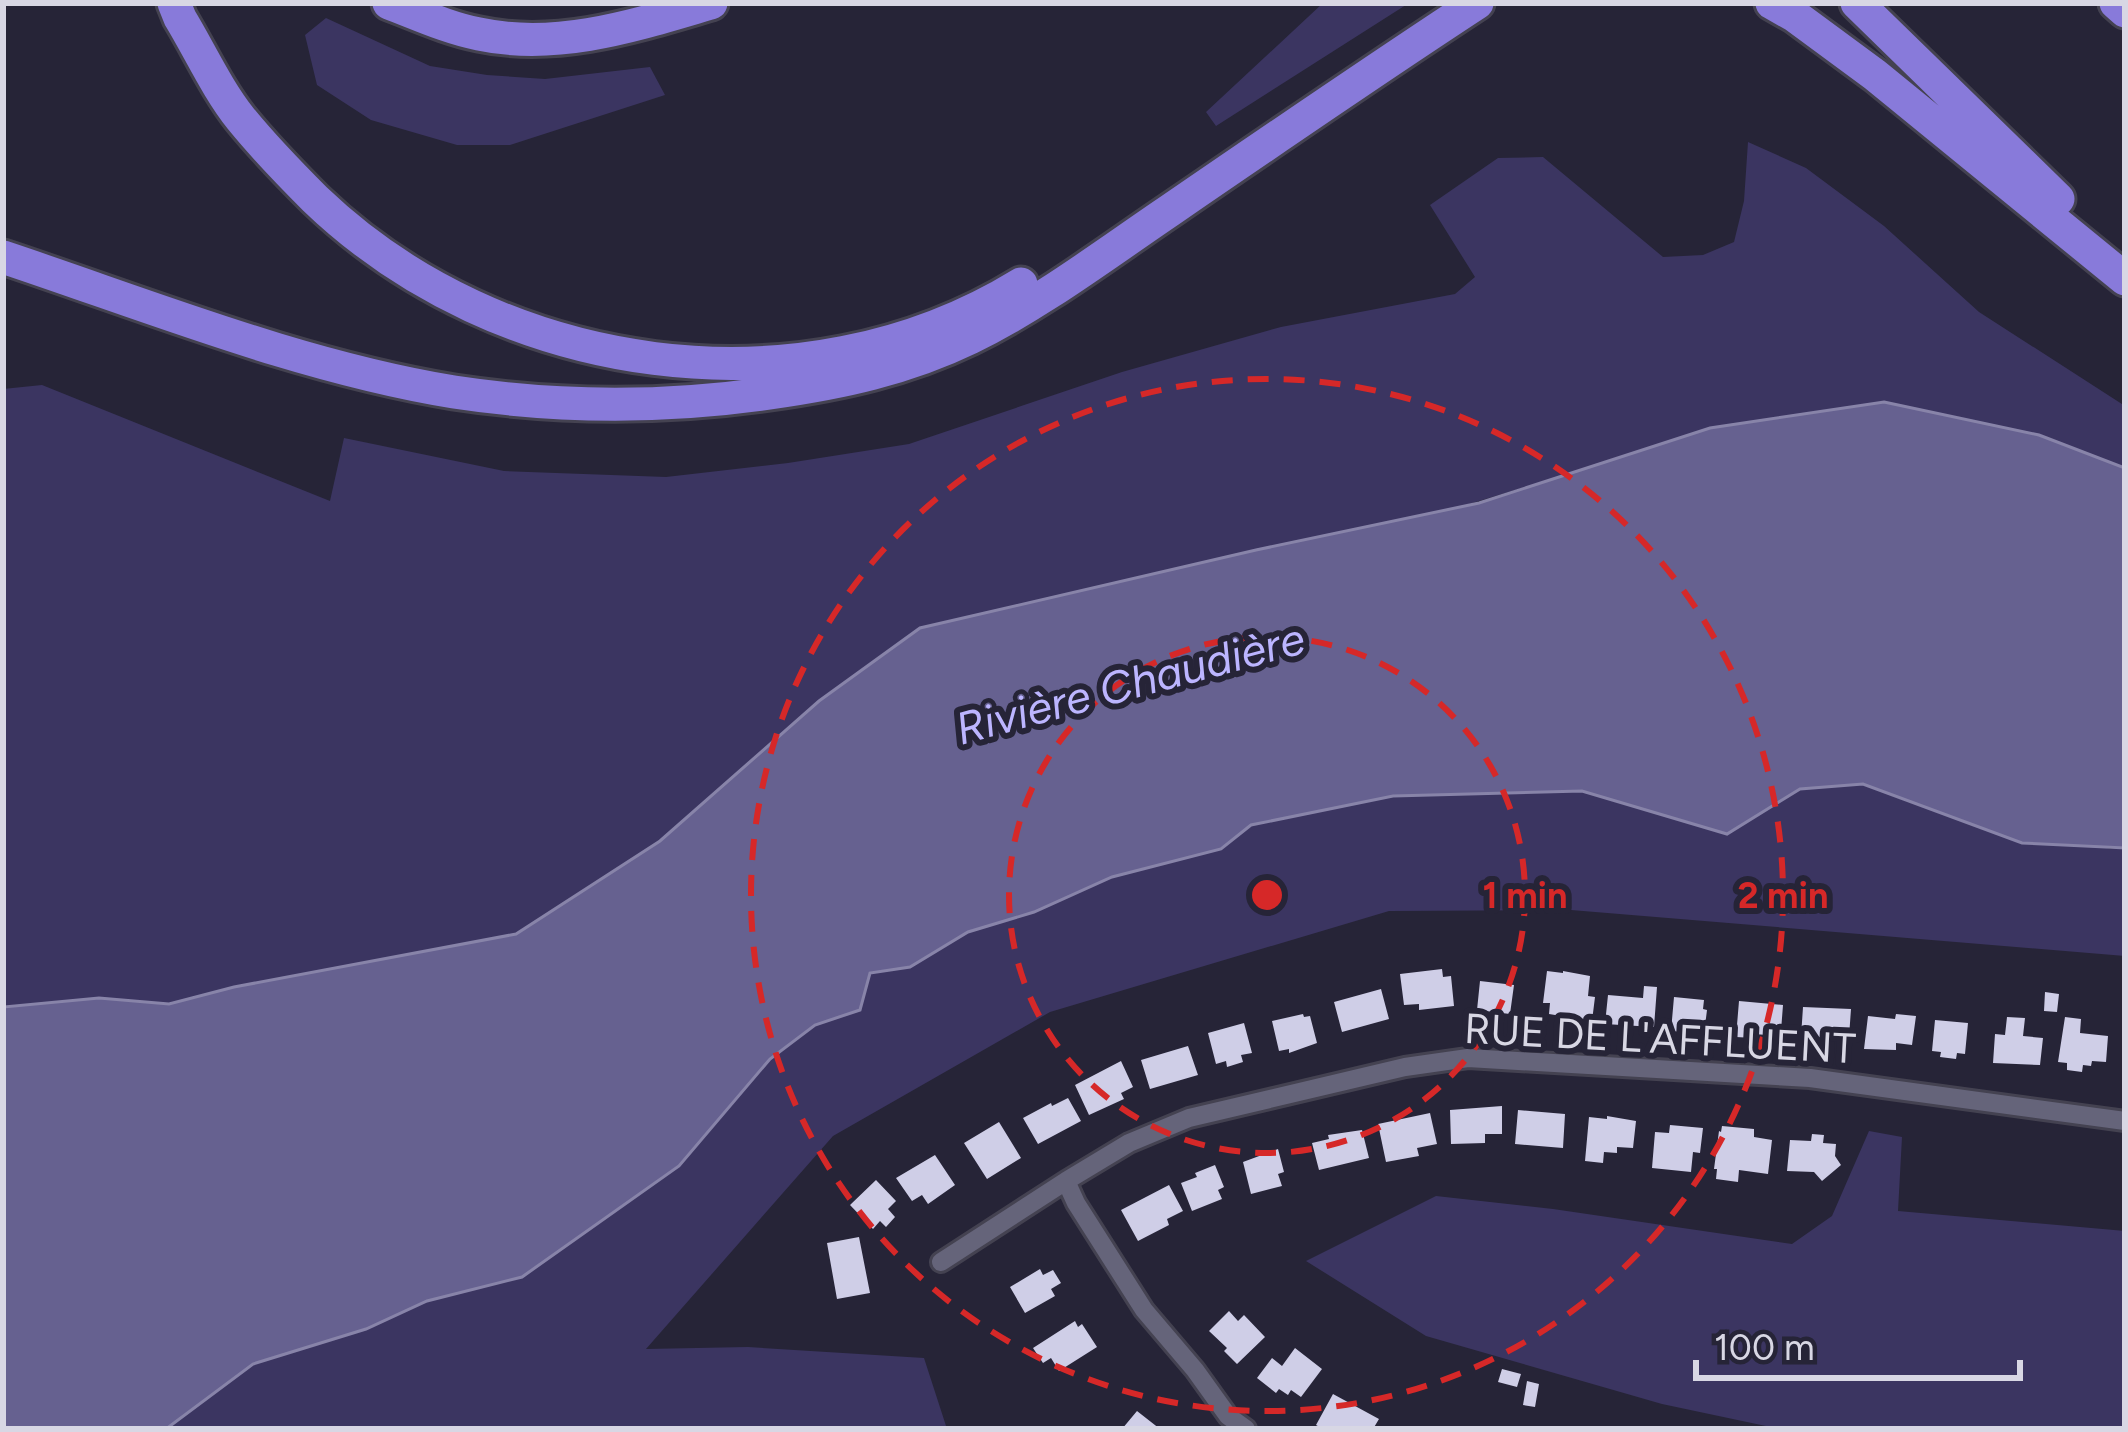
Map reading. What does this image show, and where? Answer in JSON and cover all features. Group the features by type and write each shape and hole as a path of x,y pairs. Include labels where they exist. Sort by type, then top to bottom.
{"highway":[{"path":"389,3 478,34 526,40 631,27 711,3"},
{"path":"3,257 312,359 453,392 586,404 656,404 723,400 846,382 891,370 970,338 1028,307 1477,3"},
{"path":"1772,3 1875,75 2125,279"},
{"path":"1857,3 2125,265"},
{"path":"2116,3 2125,11"},
{"path":"177,10 240,117 317,200 390,259 451,296 516,326 635,358 712,363 782,362 846,351 912,335 958,317 1007,293 1417,42"}],"street":[{"name":"RUE DE L'AFFLUENT","path":"940,1262 1129,1143 1189,1118 1405,1067 1468,1058 1810,1078 2125,1121"},
{"path":"1066,1181 1144,1310 1195,1370 1223,1422 1246,1429"}],"shaded area":[{"path":"1323,3 1409,3 1216,126 1206,112"},
{"path":"326,18 430,66 487,75 545,79 650,67 665,95 510,145 457,145 371,120 317,85 305,35"},
{"path":"1748,142 1806,168 1884,226 1979,312 2125,406 2125,468 2039,435 1548,480 819,701 660,841 516,934 234,987 169,1004 99,998 3,1007 3,389 42,385 330,501 344,438 504,471 666,477 788,463 909,444 1122,372 1281,327 1455,294 1475,277 1430,205 1498,158 1543,157 1663,257 1703,255 1734,242 1744,201"},
{"path":"1863,784 1908,802 2111,849 2125,848 2125,956 1571,910 1389,911 1050,1012 833,1136 646,1349 748,1347 924,1358 947,1429 166,1429 253,1364 366,1329 427,1301 523,1277 679,1166 770,1059 815,1025 860,1010 870,973 910,967 968,932 1034,912 1112,877 1221,849 1251,825 1393,796 1582,791 1727,834 1800,789"},
{"path":"1869,1131 1902,1137 1898,1211 2125,1231 2125,1429 1780,1429 1662,1404 1426,1336 1306,1261 1436,1196 1792,1244 1832,1216"}],"water":[{"name":"Rivière Chaudière","path":"1884,402 2039,435 2125,468 2125,848 2022,843 1863,784 1800,789 1727,834 1582,791 1393,796 1251,825 1221,849 1112,877 1034,912 968,932 910,967 870,973 860,1010 815,1025 770,1059 679,1166 522,1277 427,1301 366,1329 253,1364 166,1429 3,1429 3,1007 99,998 169,1004 234,987 516,934 660,841 819,701 920,628 1479,503 1710,428"}],"building":[{"path":"1442,969 1443,977 1451,976 1454,1006 1419,1010 1419,1004 1404,1005 1400,974"},
{"path":"1547,971 1590,976 1588,996 1595,997 1592,1021 1549,1014 1550,1003 1543,1003"},
{"path":"1480,981 1514,985 1510,1014 1477,1010"},
{"path":"1644,986 1657,987 1654,1027 1605,1024 1608,995 1643,998"},
{"path":"1381,989 1389,1019 1342,1032 1334,1002"},
{"path":"2045,992 2059,994 2057,1012 2044,1011"},
{"path":"1674,997 1704,1000 1704,1034 1671,1031"},
{"path":"1739,1001 1783,1005 1781,1031 1736,1037"},
{"path":"1803,1007 1851,1009 1849,1037 1835,1035 1835,1040 1827,1039 1826,1046 1811,1044 1811,1038 1801,1037"},
{"path":"1896,1014 1916,1016 1912,1045 1896,1043 1896,1050 1864,1049 1868,1016 1895,1019"},
{"path":"1310,1016 1317,1043 1289,1053 1289,1049 1279,1051 1272,1021"},
{"path":"2007,1017 2025,1018 2023,1036 2043,1038 2040,1065 1993,1063 1995,1034 2005,1035"},
{"path":"2065,1017 2081,1019 2080,1033 2108,1036 2106,1062 2092,1061 2091,1066 2083,1065 2082,1072 2067,1070 2067,1063 2058,1062"},
{"path":"1935,1020 1968,1023 1965,1054 1957,1053 1956,1059 1932,1051"},
{"path":"1244,1023 1252,1053 1241,1055 1243,1062 1227,1067 1226,1061 1216,1064 1208,1033"},
{"path":"1188,1046 1198,1075 1150,1089 1141,1060"},
{"path":"1121,1061 1133,1087 1121,1093 1124,1099 1089,1115 1075,1085"},
{"path":"1068,1098 1081,1121 1038,1144 1023,1118"},
{"path":"1502,1106 1502,1134 1485,1134 1485,1143 1451,1144 1450,1110"},
{"path":"1518,1110 1565,1114 1563,1148 1515,1144"},
{"path":"1430,1113 1437,1144 1417,1148 1419,1156 1386,1162 1378,1124"},
{"path":"1589,1117 1636,1121 1633,1148 1604,1152 1603,1163 1585,1161"},
{"path":"999,1122 1021,1158 987,1179 964,1143"},
{"path":"1670,1125 1703,1128 1700,1153 1693,1152 1691,1172 1652,1168 1655,1132 1669,1133"},
{"path":"1722,1126 1754,1129 1754,1137 1772,1140 1768,1174 1739,1170 1738,1182 1716,1179"},
{"path":"1362,1130 1369,1158 1319,1170 1312,1143 1329,1139 1328,1135"},
{"path":"1812,1134 1824,1135 1823,1143 1836,1144 1835,1156 1841,1165 1822,1181 1814,1172 1787,1171 1790,1140 1811,1141"},
{"path":"1278,1149 1282,1186 1251,1194 1243,1162"},
{"path":"935,1155 955,1185 928,1204 922,1195 912,1201 896,1178"},
{"path":"1215,1165 1224,1187 1218,1190 1222,1199 1192,1211 1181,1183"},
{"path":"876,1180 896,1201 888,1209 895,1217 886,1227 880,1221 873,1229 850,1205"},
{"path":"1169,1185 1183,1211 1167,1219 1169,1225 1138,1241 1121,1210"},
{"path":"859,1237 870,1293 837,1299 827,1243"},
{"path":"1040,1269 1043,1275 1053,1270 1061,1283 1051,1289 1055,1296 1025,1313 1010,1287"},
{"path":"1229,1311 1238,1321 1244,1315 1265,1337 1237,1364 1209,1331"},
{"path":"1075,1321 1097,1347 1059,1371 1051,1358 1043,1363 1033,1348"},
{"path":"1295,1348 1322,1369 1301,1397 1291,1390 1288,1395 1279,1389 1276,1393 1257,1378 1272,1358 1282,1366"},
{"path":"1502,1369 1521,1374 1517,1387 1498,1382"},
{"path":"1527,1381 1539,1384 1535,1407 1523,1405"},
{"path":"1333,1394 1379,1419 1373,1429 1316,1425"},
{"path":"1137,1411 1160,1429 1122,1429"}]}
